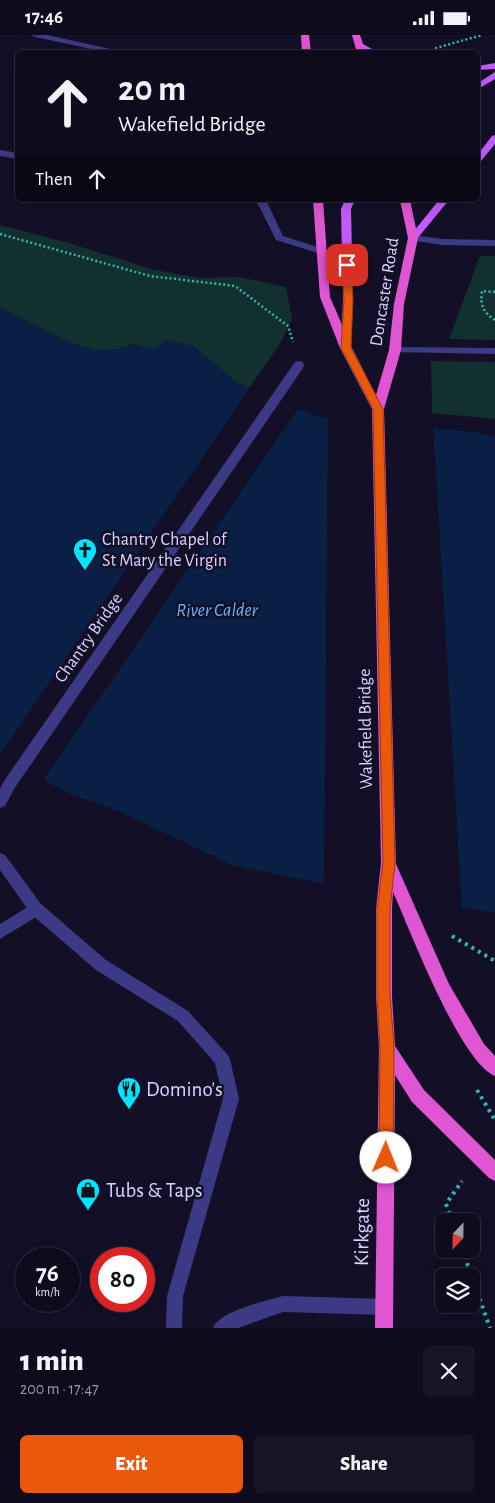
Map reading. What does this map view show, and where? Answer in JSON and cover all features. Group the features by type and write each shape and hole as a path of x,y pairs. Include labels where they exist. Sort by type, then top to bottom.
{"highway":[{"path":"305,35 307,50"},
{"path":"356,35 361,49"},
{"name":"Doncaster Road","path":"318,202 325,297 346,348 378,409"},
{"name":"Doncaster Road","path":"378,409 394,350 399,304 413,238 405,202"},
{"name":"Wakefield Bridge","path":"378,409 389,863 384,909 384,995 387,1047"},
{"path":"389,863 444,989 478,1050 495,1068"},
{"path":"387,1047 418,1096 495,1172"},
{"name":"Kirkgate","path":"384,1328 387,1047"}],"main road":[{"path":"480,68 495,66"},
{"path":"480,86 495,75"},
{"path":"480,157 493,142"},
{"path":"413,238 442,202"},
{"name":"Doncaster Road","path":"346,348 348,204"}],"street":[{"path":"35,35 110,50"},
{"path":"0,153 15,156"},
{"path":"262,202 279,238 321,251"},
{"path":"413,238 442,242 495,243"},
{"path":"394,350 495,351"},
{"name":"Chantry Bridge","path":"0,802 9,785 300,365"},
{"path":"0,859 36,909 101,965 184,1015 222,1059 231,1099 175,1296 174,1328"},
{"path":"0,932 36,909"},
{"path":"221,1328 240,1318 283,1304 384,1307"}],"path":[{"path":"435,50 436,48 482,35"},
{"path":"0,234 150,276 234,286 288,326"},
{"path":"495,292 482,291 480,303 482,310 495,320"},
{"path":"465,1258 490,1328"}],"green space":[{"path":"0,225 69,243 151,269 198,278 240,277 286,287 292,319 280,344 249,388 153,349 132,344 118,349 96,350 73,344 0,308"},
{"path":"480,256 495,256 495,340 449,339"},
{"path":"431,361 495,362 495,419 432,413"}],"water":[{"name":"River Calder","path":"0,308 73,344 96,350 118,349 132,344 153,349 168,339 195,347 239,384 319,417 475,432 495,437 495,913 294,878 232,865 120,812 68,793 0,757"}],"pier":[{"path":"251,386 300,406 42,782 0,760 0,755"},
{"path":"328,415 433,425 462,910 324,886"}],"place":[{"name":"Chantry Chapel of St Mary the Virgin","path":"85,571"},
{"name":"Domino's","path":"129,1110"},
{"name":"Tubs & Taps","path":"88,1211"}],"route":[{"path":"347,265 346,348 378,409 389,863 384,909 384,995 387,1047 386,1158"}]}
